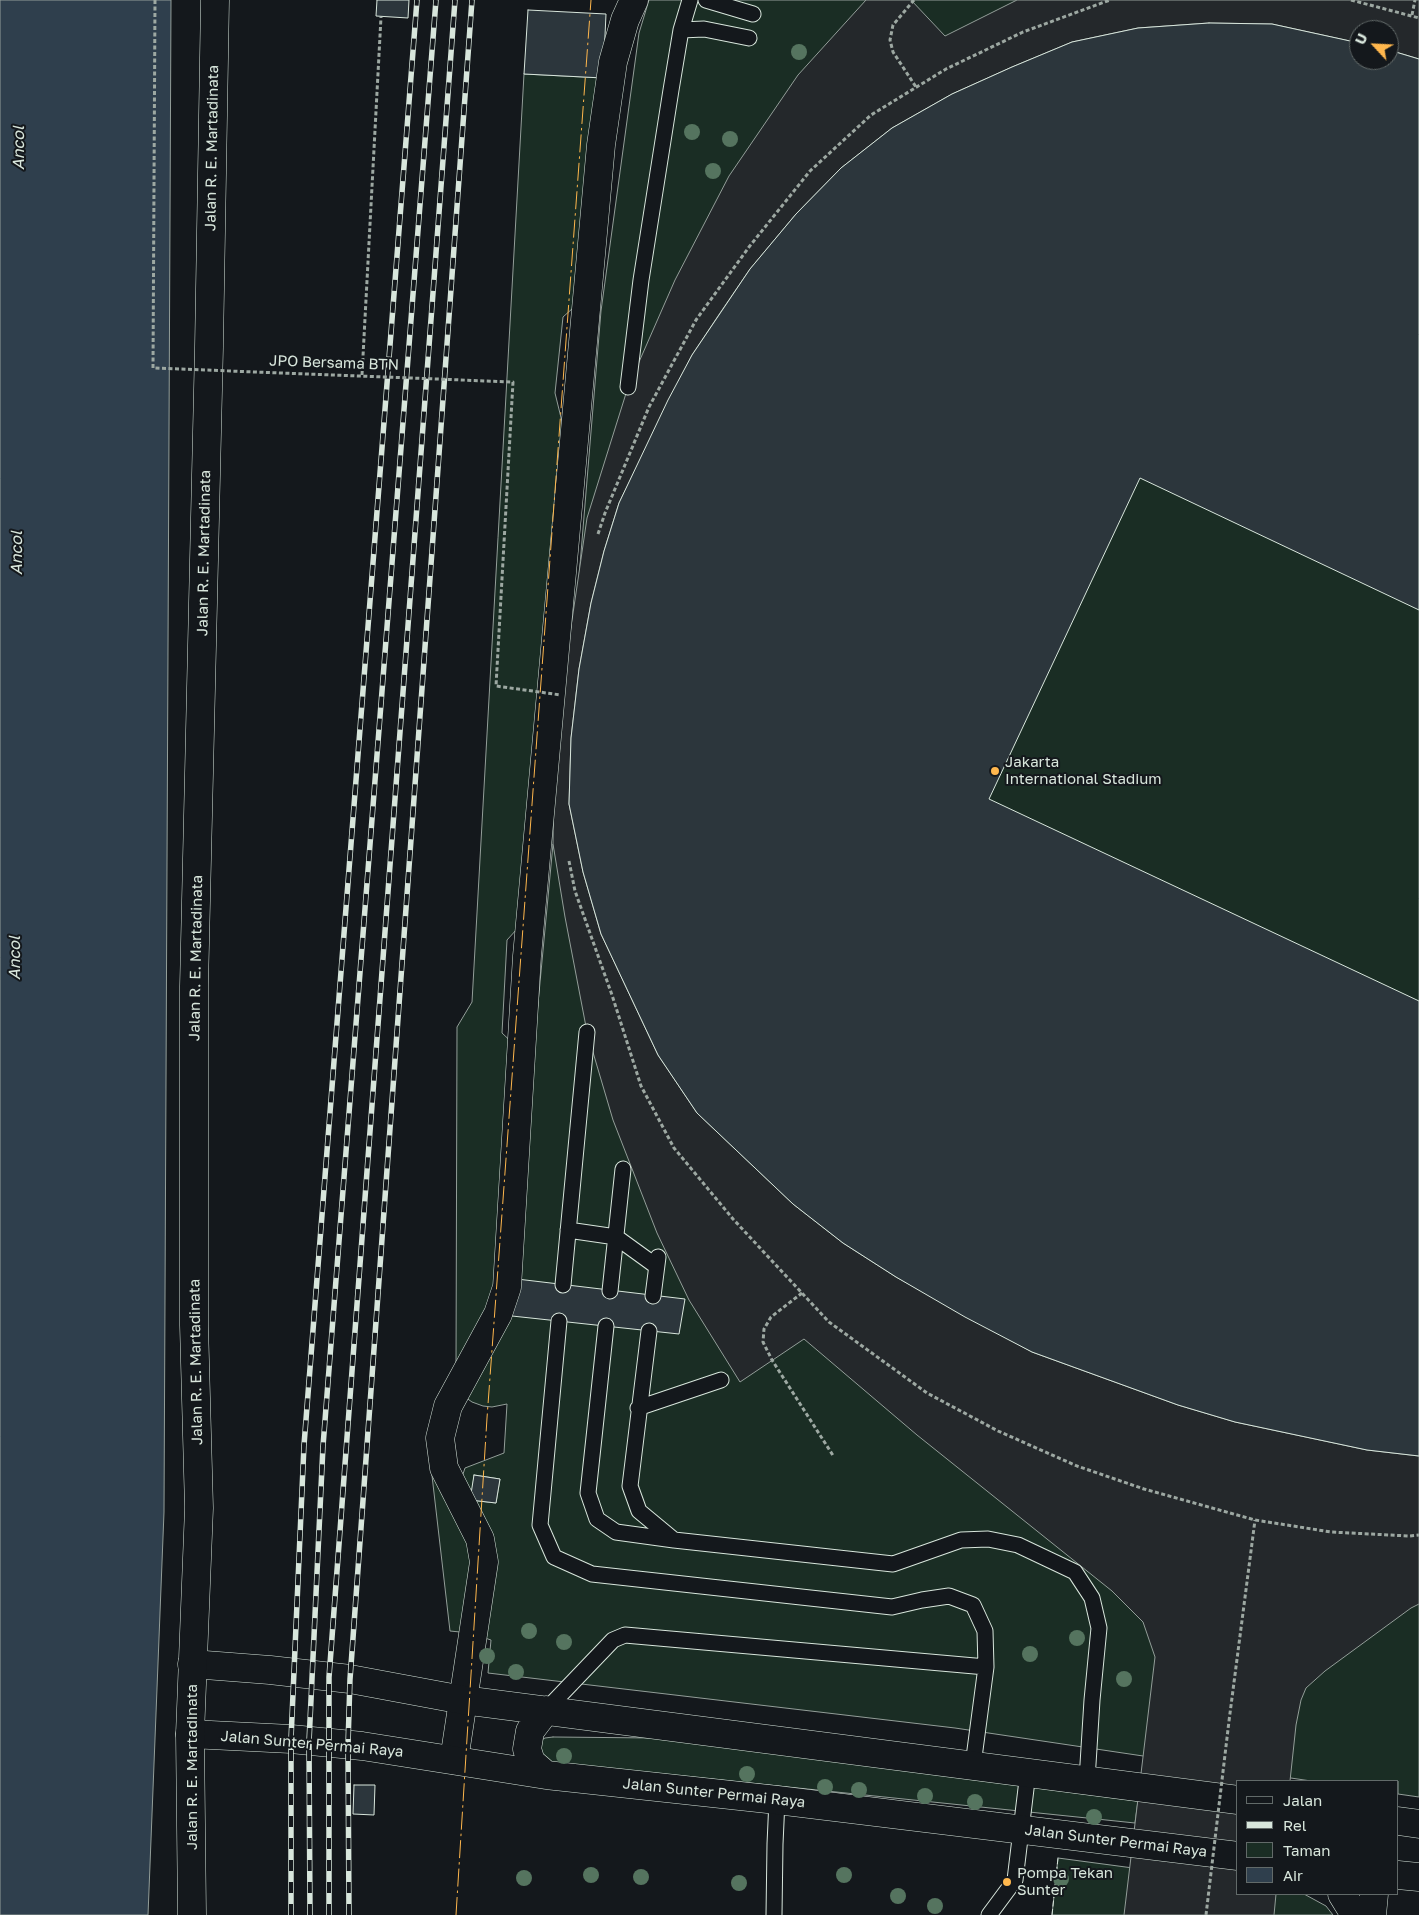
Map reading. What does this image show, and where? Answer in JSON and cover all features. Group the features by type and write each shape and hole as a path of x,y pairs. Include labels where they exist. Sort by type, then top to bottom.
{"main road":[{"name":"Jalan R. E. Martadinata","path":"192,1915 190,1734 199,1508 194,1325 194,986 215,0"},
{"path":"454,1760 484,1562 480,1539 444,1468 440,1438 448,1406 498,1314 507,1287 528,956 601,145 613,62 625,20 634,0"},
{"path":"192,1664 350,1679 463,1700 1236,1800"},
{"path":"546,1710 530,1731 527,1749 531,1762 546,1775"},
{"name":"Jalan Sunter Permai Raya","path":"190,1734 291,1739 362,1746 546,1775 778,1800 1236,1856"},
{"path":"1399,1821 1419,1824"},
{"path":"1399,1874 1419,1877"},
{"path":"1343,1895 1355,1915"},
{"path":"1372,1915 1374,1895"}],"lane":[{"path":"628,387 641,280 681,30 690,0"},
{"path":"706,0 753,14"},
{"path":"681,30 704,29 749,38"},
{"path":"563,1285 587,1032"},
{"path":"610,1291 623,1169"},
{"path":"568,1230 616,1236 657,1260 653,1296"},
{"path":"559,1321 540,1525 554,1557 592,1574 892,1608 922,1600 949,1596 973,1604 985,1631 986,1668 973,1765"},
{"path":"606,1326 588,1492 597,1519 616,1532 893,1564 961,1540 988,1539 1018,1545 1075,1572 1092,1598 1100,1628 1092,1700 1087,1780"},
{"path":"649,1331 638,1408 630,1486 640,1511 674,1540"},
{"path":"638,1408 721,1380"},
{"path":"546,1710 613,1640 625,1634 986,1668"},
{"path":"989,1915 1015,1880 1028,1772"},
{"path":"774,1915 778,1800"}],"path":[{"name":"JPO Bersama BTN","path":"155,0 153,368 513,382 496,686 561,695"},
{"path":"914,0 893,25 890,40 893,52 916,87"},
{"path":"596,541 604,513 648,407 696,320 749,247 810,170 871,115 946,69 1023,32 1110,0"},
{"path":"1351,0 1419,18"},
{"path":"1412,16 1415,0"},
{"path":"362,375 381,17"},
{"path":"568,856 575,891 612,995 641,1086 674,1148 733,1219 829,1322 927,1393 998,1431 1077,1466 1144,1489 1255,1520 1331,1532 1419,1535"},
{"path":"802,1293 771,1317 764,1329 764,1342 772,1360 834,1457"},
{"path":"1206,1915 1255,1520"}],"green space":[{"name":"Jakarta International Stadium","path":"649,0 1419,0 1419,1797 1399,1794 1399,1780 1304,1780 955,1728 488,1673 491,1640 482,1637 470,1500 496,1503 500,1479 474,1475 472,1494 462,1477 465,1468 504,1453 507,1404 492,1407 483,1406 465,1397 510,1302 553,844 556,855 601,311 639,33"},
{"path":"524,74 603,78 573,308 563,317 555,393 564,430 527,918 507,940 502,1033 517,1047 503,1283 456,1366 457,1027 472,1002"},
{"path":"431,1467 476,1542 470,1633 450,1631"},
{"path":"545,1738 654,1738 1138,1801 1135,1823 547,1762 539,1759 538,1742"},
{"path":"1058,1858 1236,1882 1236,1895 1306,1895 1326,1906 1333,1915 1052,1915"}],"shaded area":[{"path":"866,0 911,0 945,36 1017,0 1419,0 1419,59 1399,53 1399,20 1349,20 1349,41 1272,24 1209,23 1138,28 1072,42 952,94 892,128 841,168 796,214 750,269 692,355 619,503 604,551 591,603 579,669 571,738 569,804 583,872 601,934 658,1055 697,1113 793,1204 843,1243 896,1277 1032,1352 1178,1405 1235,1422 1367,1450 1419,1456 1419,1604 1325,1671 1306,1688 1301,1700 1296,1725 1290,1780 1236,1780 1236,1895 1276,1895 1274,1915 1124,1915 1155,1657 1143,1622 1112,1591 917,1435 804,1339 740,1382 689,1300 657,1233 613,1120 587,1032 553,844 554,763 561,695 587,518 628,387 675,280 729,176 798,75"}],"water":[{"name":"Ancol","path":"0,0 171,0 164,1512 148,1915 0,1915"}],"building":[{"path":"377,0 409,0 408,18 376,16"},
{"path":"528,10 606,14 603,78 524,74"},
{"name":"Jakarta International Stadium","path":"1209,23 1272,24 1349,41 1349,70 1399,70 1399,53 1419,59 1419,610 1140,478 989,799 1419,1001 1419,1456 1367,1450 1235,1422 1178,1405 1032,1352 965,1317 896,1277 843,1243 793,1204 697,1113 658,1055 601,934 583,872 569,804 571,738 579,669 591,603 604,551 619,503 668,400 692,355 750,269 796,214 841,168 892,128 952,94 1072,42 1138,28"},
{"path":"517,1279 685,1299 679,1334 512,1316"},
{"path":"474,1475 500,1479 496,1503 470,1500"},
{"path":"354,1785 375,1785 374,1815 353,1814"}],"railway":[{"path":"291,1915 291,1739 304,1445 417,0"},
{"path":"310,1915 309,1742 323,1446 436,0"},
{"path":"329,1915 329,1677 455,0"},
{"path":"349,1915 348,1745 350,1679 472,0"}],"fence":[{"path":"1052,1915 1058,1858"}],"power":[{"path":"456,1915 487,1418 591,0"}],"place":[{"name":"Jakarta International Stadium","path":"995,771"},
{"name":"Pompa Tekan Sunter","path":"1007,1882"}]}
